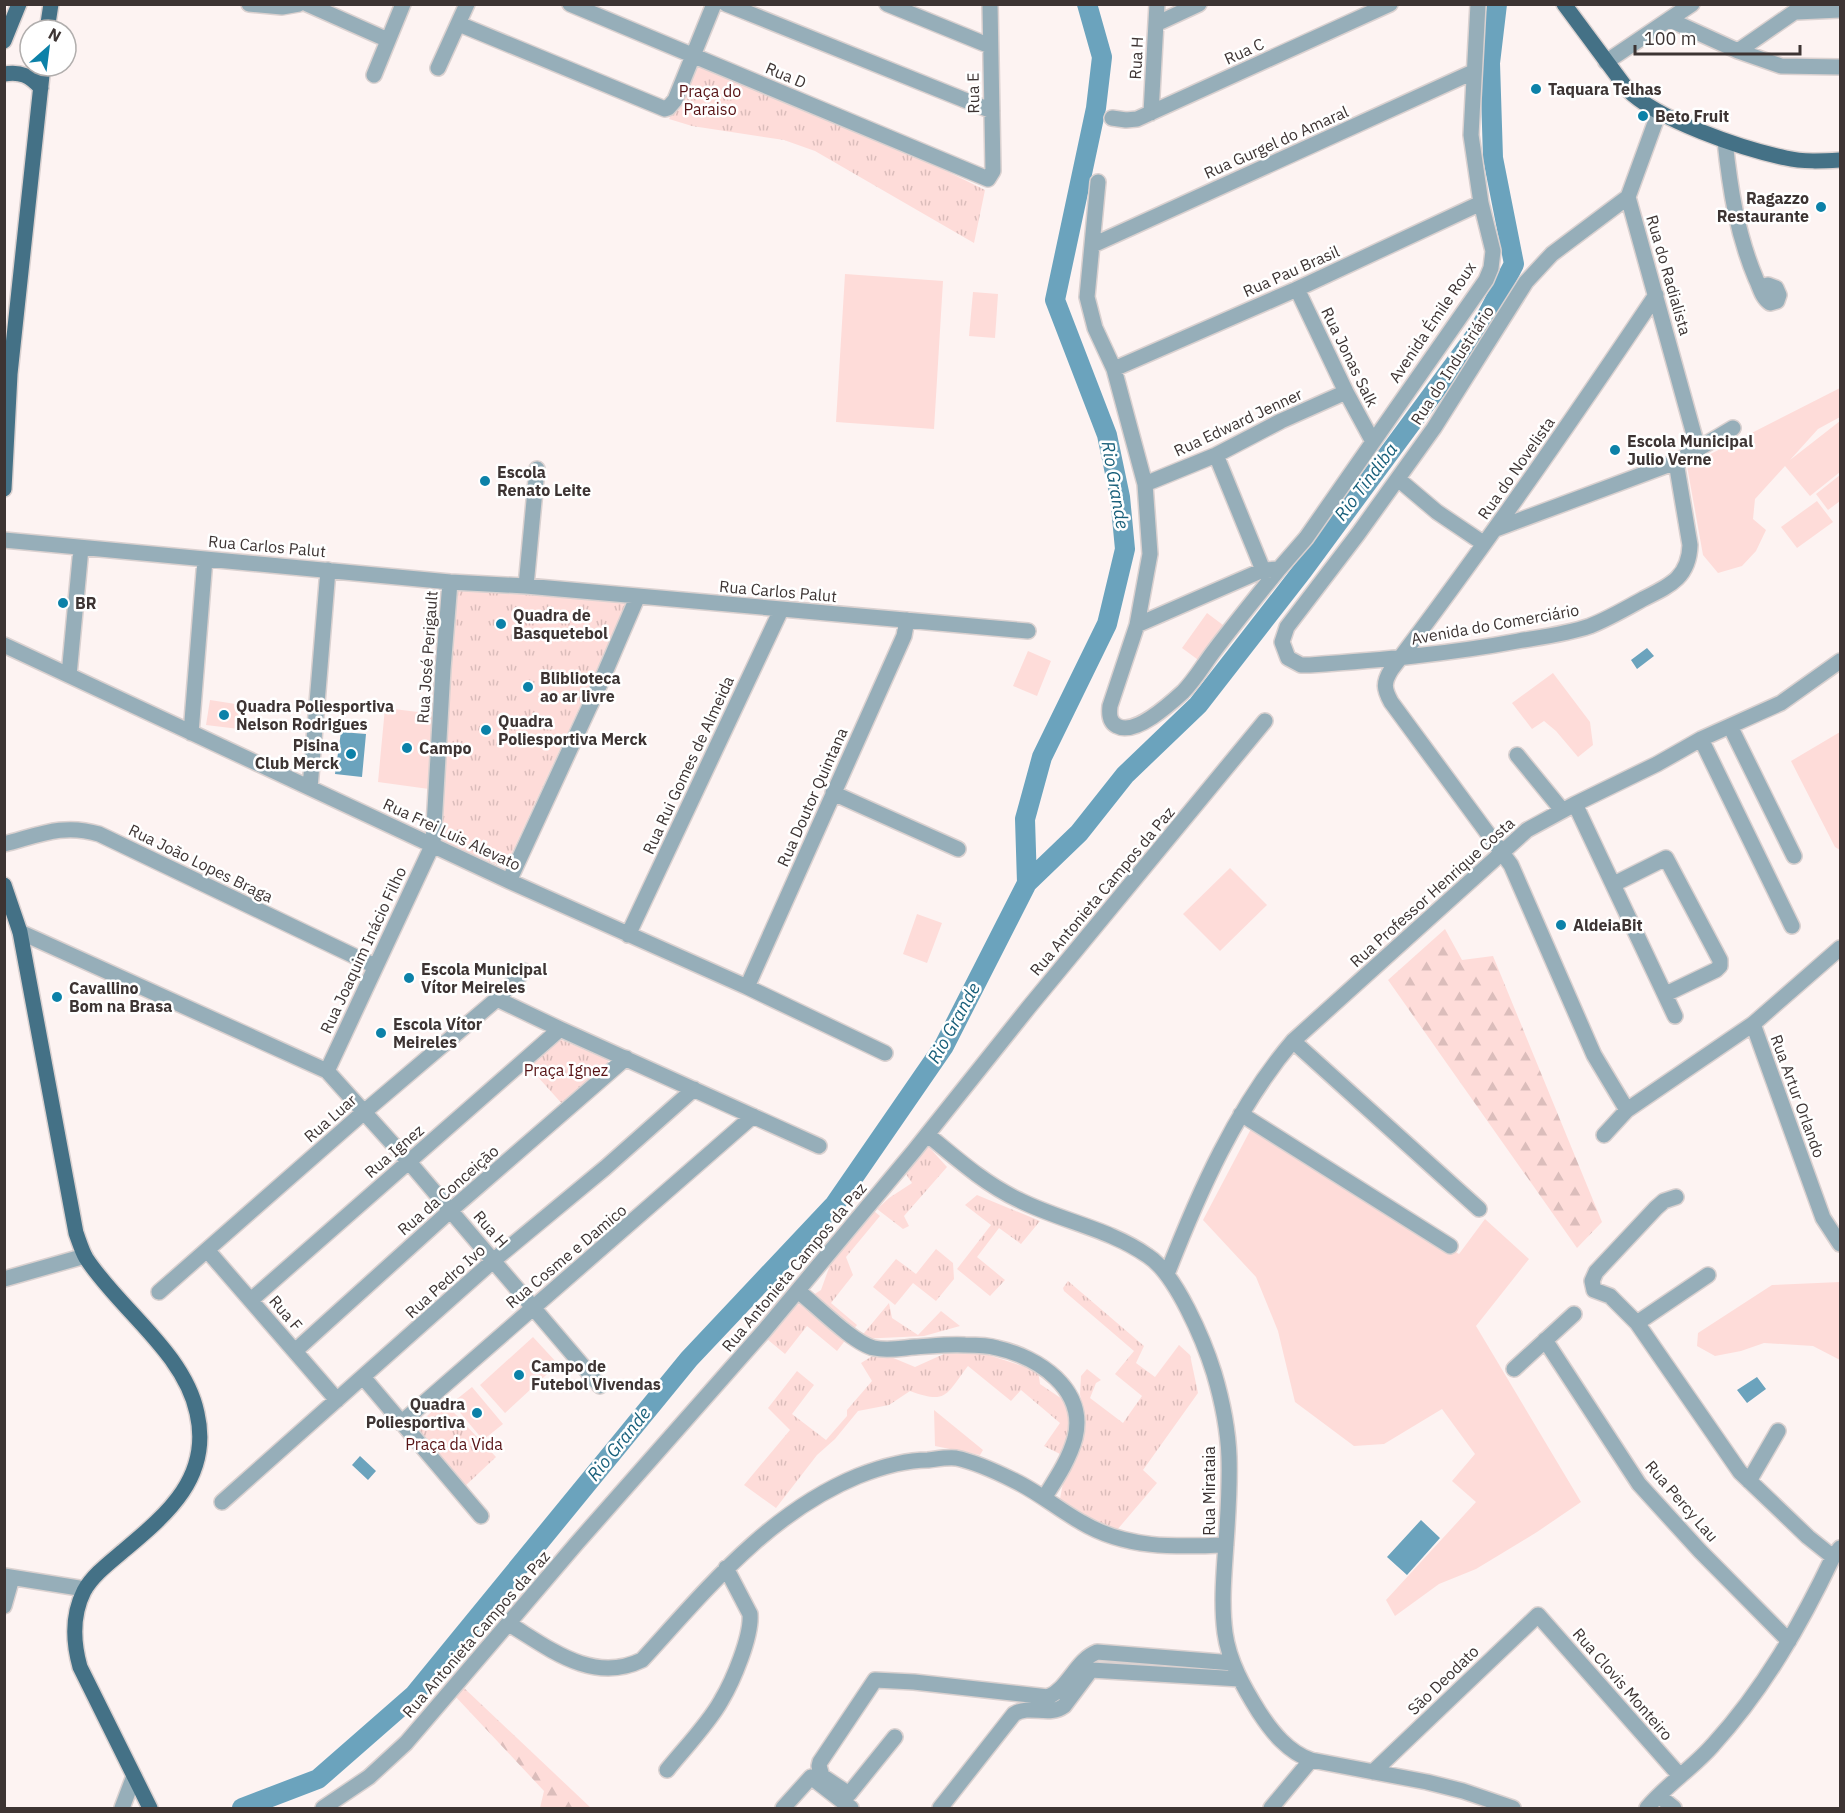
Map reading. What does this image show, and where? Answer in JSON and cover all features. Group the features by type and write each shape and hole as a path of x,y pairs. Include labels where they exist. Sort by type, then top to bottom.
{"main road":[{"path":"4,41 19,4"},
{"path":"1564,4 1606,62 1635,96 1659,112 1725,141 1787,158 1840,160"},
{"path":"4,74 14,72 23,74 41,88"},
{"path":"4,489 7,377 42,78"},
{"path":"4,885 20,932 76,1233 85,1256 183,1377 198,1414 200,1441 195,1467 189,1482 178,1500 160,1520 113,1560 85,1588 75,1619 74,1635 80,1667 150,1809"}],"street":[{"path":"249,4 282,7 300,4"},
{"path":"307,4 388,40"},
{"path":"374,75 403,4"},
{"path":"438,68 467,4"},
{"name":"Rua D","path":"570,4 988,178"},
{"path":"459,24 654,106 669,108 675,100 714,4"},
{"path":"726,4 992,111"},
{"path":"887,4 990,46"},
{"name":"Rua E","path":"988,178 993,171 990,4"},
{"name":"Rua H","path":"1151,112 1157,4"},
{"path":"1156,24 1199,4"},
{"name":"Rua C","path":"1112,118 1137,119 1390,4"},
{"name":"Avenida Émile Roux","path":"1137,625 1110,706 1110,718 1114,725 1120,728 1146,721 1185,690 1256,597 1305,538 1486,280 1491,268 1493,251 1481,203 1471,135 1478,4"},
{"path":"1606,62 1692,4"},
{"path":"1738,51 1801,8 1840,10"},
{"path":"1670,20 1738,51 1781,66 1840,67"},
{"name":"Rua Gurgel do Amaral","path":"1093,245 1473,72"},
{"path":"1628,197 1659,112"},
{"path":"1725,141 1737,224 1745,253 1760,288"},
{"path":"1098,182 1087,297 1095,328 1114,369 1145,484 1150,554 1137,625"},
{"name":"Rua do Radialista","path":"1628,197 1698,449"},
{"name":"Rua do Industriário","path":"1295,663 1288,658 1283,649 1282,642 1287,627 1434,428 1526,282 1552,254 1628,197"},
{"name":"Rua Pau Brasil","path":"1114,369 1297,289 1481,203"},
{"name":"Rua Jonas Salk","path":"1297,289 1346,392 1372,440"},
{"name":"Rua do Novelista","path":"1502,852 1385,692 1386,679 1583,405 1656,294"},
{"name":"Rua Edward Jenner","path":"1145,484 1216,455 1346,392"},
{"path":"1496,529 1676,462 1733,428"},
{"path":"1216,455 1263,570"},
{"name":"Avenida do Comerciário","path":"1295,663 1310,665 1400,659 1457,652 1588,626 1613,615 1673,583 1682,574 1690,555 1676,462"},
{"path":"526,586 537,469"},
{"path":"1398,479 1437,512 1483,543"},
{"name":"Rua Carlos Palut","path":"4,540 450,582 526,586 637,598 1028,631"},
{"path":"69,675 81,548"},
{"path":"191,733 205,559"},
{"path":"1137,625 1263,570 1279,569"},
{"path":"310,788 328,570"},
{"name":"Rua José Perigault","path":"433,844 450,582"},
{"path":"508,881 605,674 637,598"},
{"name":"Rua Rui Gomes de Almeida","path":"628,935 781,610"},
{"name":"Rua Doutor Quintana","path":"747,987 904,636 907,620"},
{"name":"Rua Frei Luis Alevato","path":"4,645 508,881 747,987 885,1053"},
{"name":"Rua Professor Henrique Costa","path":"1167,1274 1183,1233 1241,1114 1266,1075 1293,1041 1527,830 1701,739 1781,703 1840,661"},
{"name":"Rua Antonieta Campos da Paz","path":"323,1809 369,1777 406,1743 798,1291 1265,721"},
{"path":"1730,726 1794,856"},
{"path":"1701,739 1792,926"},
{"path":"1517,755 1569,807 1614,884 1675,1016"},
{"path":"833,793 958,849"},
{"name":"Rua João Lopes Braga","path":"4,844 69,828 99,834 375,966"},
{"name":"Rua Joaquim Inácio Filho","path":"327,1071 433,844"},
{"path":"1502,852 1511,865 1594,1055 1627,1110"},
{"path":"1614,884 1666,858 1720,960 1720,966 1716,969 1665,994"},
{"path":"20,932 327,1071"},
{"path":"1604,1135 1627,1110 1753,1024 1840,948"},
{"name":"Rua Luar","path":"159,1292 497,999 524,971"},
{"path":"497,999 819,1146"},
{"name":"Rua Artur Orlando","path":"1753,1024 1823,1218 1840,1244"},
{"name":"Rua Ignez","path":"251,1300 560,1029"},
{"path":"1293,1041 1479,1209"},
{"name":"Rua da Conceição","path":"295,1351 451,1210 626,1058"},
{"name":"Rua H","path":"327,1071 451,1210 600,1386"},
{"name":"Rua Pedro Ivo","path":"222,1502 494,1260 605,1168 694,1089"},
{"path":"1241,1114 1450,1246"},
{"name":"Rua Cosme e Damico","path":"400,1423 753,1116"},
{"name":"Rua Mirataia","path":"928,1135 961,1163 1001,1191 1021,1202 1133,1247 1150,1257 1167,1274 1192,1321 1213,1371 1225,1415 1229,1456 1222,1598 1225,1635 1240,1679 1268,1725 1299,1756 1454,1789 1513,1809"},
{"path":"1647,1809 1712,1747 1763,1683 1790,1641 1837,1553 1808,1537 1740,1472 1637,1323 1610,1296 1594,1290 1592,1281 1596,1272 1656,1208 1676,1197"},
{"name":"Rua F","path":"207,1251 337,1400"},
{"path":"4,1280 85,1256"},
{"path":"1637,1323 1708,1275"},
{"path":"798,1291 857,1340 874,1348 900,1349 947,1345 997,1348 1033,1361 1053,1375 1065,1386 1075,1409 1075,1436 1060,1473 1044,1498"},
{"path":"1514,1369 1574,1314"},
{"name":"Rua Percy Lau","path":"1545,1340 1640,1484 1708,1558 1790,1641"},
{"path":"363,1377 481,1516"},
{"path":"1749,1481 1778,1431"},
{"path":"509,1624 552,1651 576,1662 602,1669 629,1666 642,1660 726,1568 775,1524 794,1510 841,1483 896,1463 953,1458 975,1464 1016,1481 1083,1524 1116,1539 1137,1544 1169,1547 1226,1545"},
{"path":"668,1770 721,1701 744,1650 751,1622 750,1614 726,1568"},
{"path":"4,1606 8,1577 85,1588"},
{"name":"São Deodato","path":"1373,1772 1538,1615"},
{"name":"Rua Clovis Monteiro","path":"1538,1615 1680,1776"},
{"path":"895,1737 849,1794 822,1776 820,1762 875,1680 1048,1696 1056,1692 1088,1656 1096,1652 1233,1663"},
{"path":"940,1809 1014,1714 1023,1710 1059,1710 1091,1670 1240,1679"},
{"path":"1271,1809 1311,1760"},
{"path":"122,1809 134,1776"},
{"path":"783,1809 810,1777 840,1805"},
{"path":"1659,1796 1674,1809"}],"green space":[{"name":"Praça do Paraiso","path":"696,64 914,155 985,190 974,243 815,151 784,140 692,126 669,119"},
{"path":"845,274 943,281 934,429 836,422"},
{"path":"973,292 998,294 995,338 969,336"},
{"path":"1840,388 1840,417 1818,429 1790,460 1840,421 1840,472 1810,496 1785,466 1755,499 1753,519 1766,530 1756,551 1742,566 1718,573 1703,555 1687,466"},
{"path":"1840,475 1840,501 1828,510 1816,494"},
{"path":"1817,501 1833,522 1797,548 1781,527"},
{"path":"451,582 630,598 505,868 430,837"},
{"path":"1207,613 1227,628 1201,662 1182,648"},
{"path":"1028,651 1051,661 1037,696 1013,686"},
{"path":"1553,673 1590,722 1593,745 1578,757 1556,731 1544,721 1532,729 1512,703"},
{"name":"Quadra Poliesportiva Nelson Rodrigues","path":"210,700 242,705 239,729 206,725"},
{"name":"Campo","path":"385,708 435,714 429,789 378,782"},
{"path":"1840,732 1840,850 1835,847 1791,761"},
{"path":"1230,868 1267,905 1220,951 1183,914"},
{"path":"917,914 942,923 927,963 903,954"},
{"path":"1445,929 1462,960 1493,956 1602,1222 1577,1248 1388,980"},
{"name":"Praça Ignez","path":"560,1039 608,1060 609,1064 564,1106 528,1066"},
{"path":"1253,1125 1459,1254 1485,1219 1529,1259 1476,1326 1581,1502 1476,1569 1439,1584 1395,1616 1386,1600 1476,1502 1452,1481 1475,1454 1442,1409 1384,1444 1354,1446 1295,1402 1278,1331 1256,1277 1203,1220"},
{"path":"928,1146 947,1167 904,1216 909,1226 903,1229 877,1209 912,1183 906,1174"},
{"path":"977,1195 1040,1221 1021,1244 999,1228 977,1257 1005,1280 990,1296 957,1269 991,1225 965,1205"},
{"path":"874,1211 880,1216 846,1257 853,1275 831,1303 857,1325 837,1351 807,1326 785,1354 767,1339 794,1307 821,1290 830,1265"},
{"path":"936,1249 953,1263 954,1279 936,1301 913,1283 895,1305 873,1287 896,1259 916,1274"},
{"path":"1068,1281 1144,1346 1136,1363 1155,1377 1179,1345 1190,1355 1198,1393 1143,1470 1157,1483 1117,1530 1083,1514 1060,1499 1064,1477 1084,1423 1080,1394 1081,1376 1087,1369 1101,1380 1096,1383 1090,1398 1123,1423 1142,1396 1115,1374 1134,1351 1064,1291 1063,1288"},
{"path":"1840,1282 1840,1360 1813,1346 1764,1343 1741,1351 1715,1356 1697,1346 1698,1333 1772,1285"},
{"path":"889,1303 892,1318 918,1335 941,1311 960,1326 924,1336 859,1339"},
{"name":"Campo de Futebol Vivendas","path":"533,1337 558,1364 505,1413 480,1385"},
{"path":"973,1350 1038,1371 1040,1384 1071,1405 1066,1457 1044,1446 1060,1423 1021,1390 1011,1401 968,1366 950,1390 939,1397 910,1391 889,1405 858,1411 835,1439 817,1455 776,1508 744,1485 790,1430 768,1408 797,1371 814,1385 792,1414 826,1440 847,1416 847,1410 872,1381 861,1363 879,1352 915,1367 946,1353"},
{"name":"Quadra Poliesportiva","path":"472,1387 503,1424 483,1440 452,1403"},
{"name":"Praça da Vida","path":"443,1401 496,1457 464,1487 411,1431"},
{"path":"934,1410 983,1450 980,1455 935,1446"},
{"path":"463,1687 591,1808 540,1808 544,1791 455,1696"}],"water":[{"path":"1647,648 1654,656 1637,669 1631,660"},
{"name":"Pisina Club Merck","path":"341,732 366,734 362,777 335,774"},
{"path":"1757,1377 1766,1389 1747,1403 1737,1390"},
{"path":"360,1456 376,1471 368,1480 352,1465"},
{"path":"1421,1520 1440,1538 1407,1575 1387,1557"}],"waterway":[{"name":"Rio Grande","path":"242,1808 318,1779 414,1695 689,1359 835,1204 944,1046 1027,883 1025,819 1042,757 1107,624 1125,549 1120,497 1107,435 1055,300 1096,108 1102,57 1087,4"},
{"name":"Rio Tindiba","path":"1027,883 1079,833 1125,775 1198,705 1303,570 1479,331 1514,264 1493,158 1490,63 1497,4"}],"place":[{"name":"Taquara Telhas","path":"1536,89"},
{"name":"Beto Fruit","path":"1643,116"},
{"name":"Ragazzo Restaurante","path":"1821,207"},
{"name":"Escola Municipal Julio Verne","path":"1615,450"},
{"name":"Escola Renato Leite","path":"485,481"},
{"name":"BR","path":"63,603"},
{"name":"Quadra de Basquetebol","path":"501,624"},
{"name":"Bliblioteca ao ar livre","path":"528,687"},
{"name":"Quadra Poliesportiva Nelson Rodrigues","path":"224,715"},
{"name":"Quadra Poliesportiva Merck","path":"486,730"},
{"name":"Campo","path":"407,748"},
{"name":"Pisina Club Merck","path":"351,754"},
{"name":"AldeiaBit","path":"1561,925"},
{"name":"Escola Municipal Vítor Meireles","path":"409,978"},
{"name":"Cavallino Bom na Brasa","path":"57,997"},
{"name":"Escola Vítor Meireles","path":"381,1033"},
{"name":"Campo de Futebol Vivendas","path":"519,1375"},
{"name":"Quadra Poliesportiva","path":"477,1413"}]}
